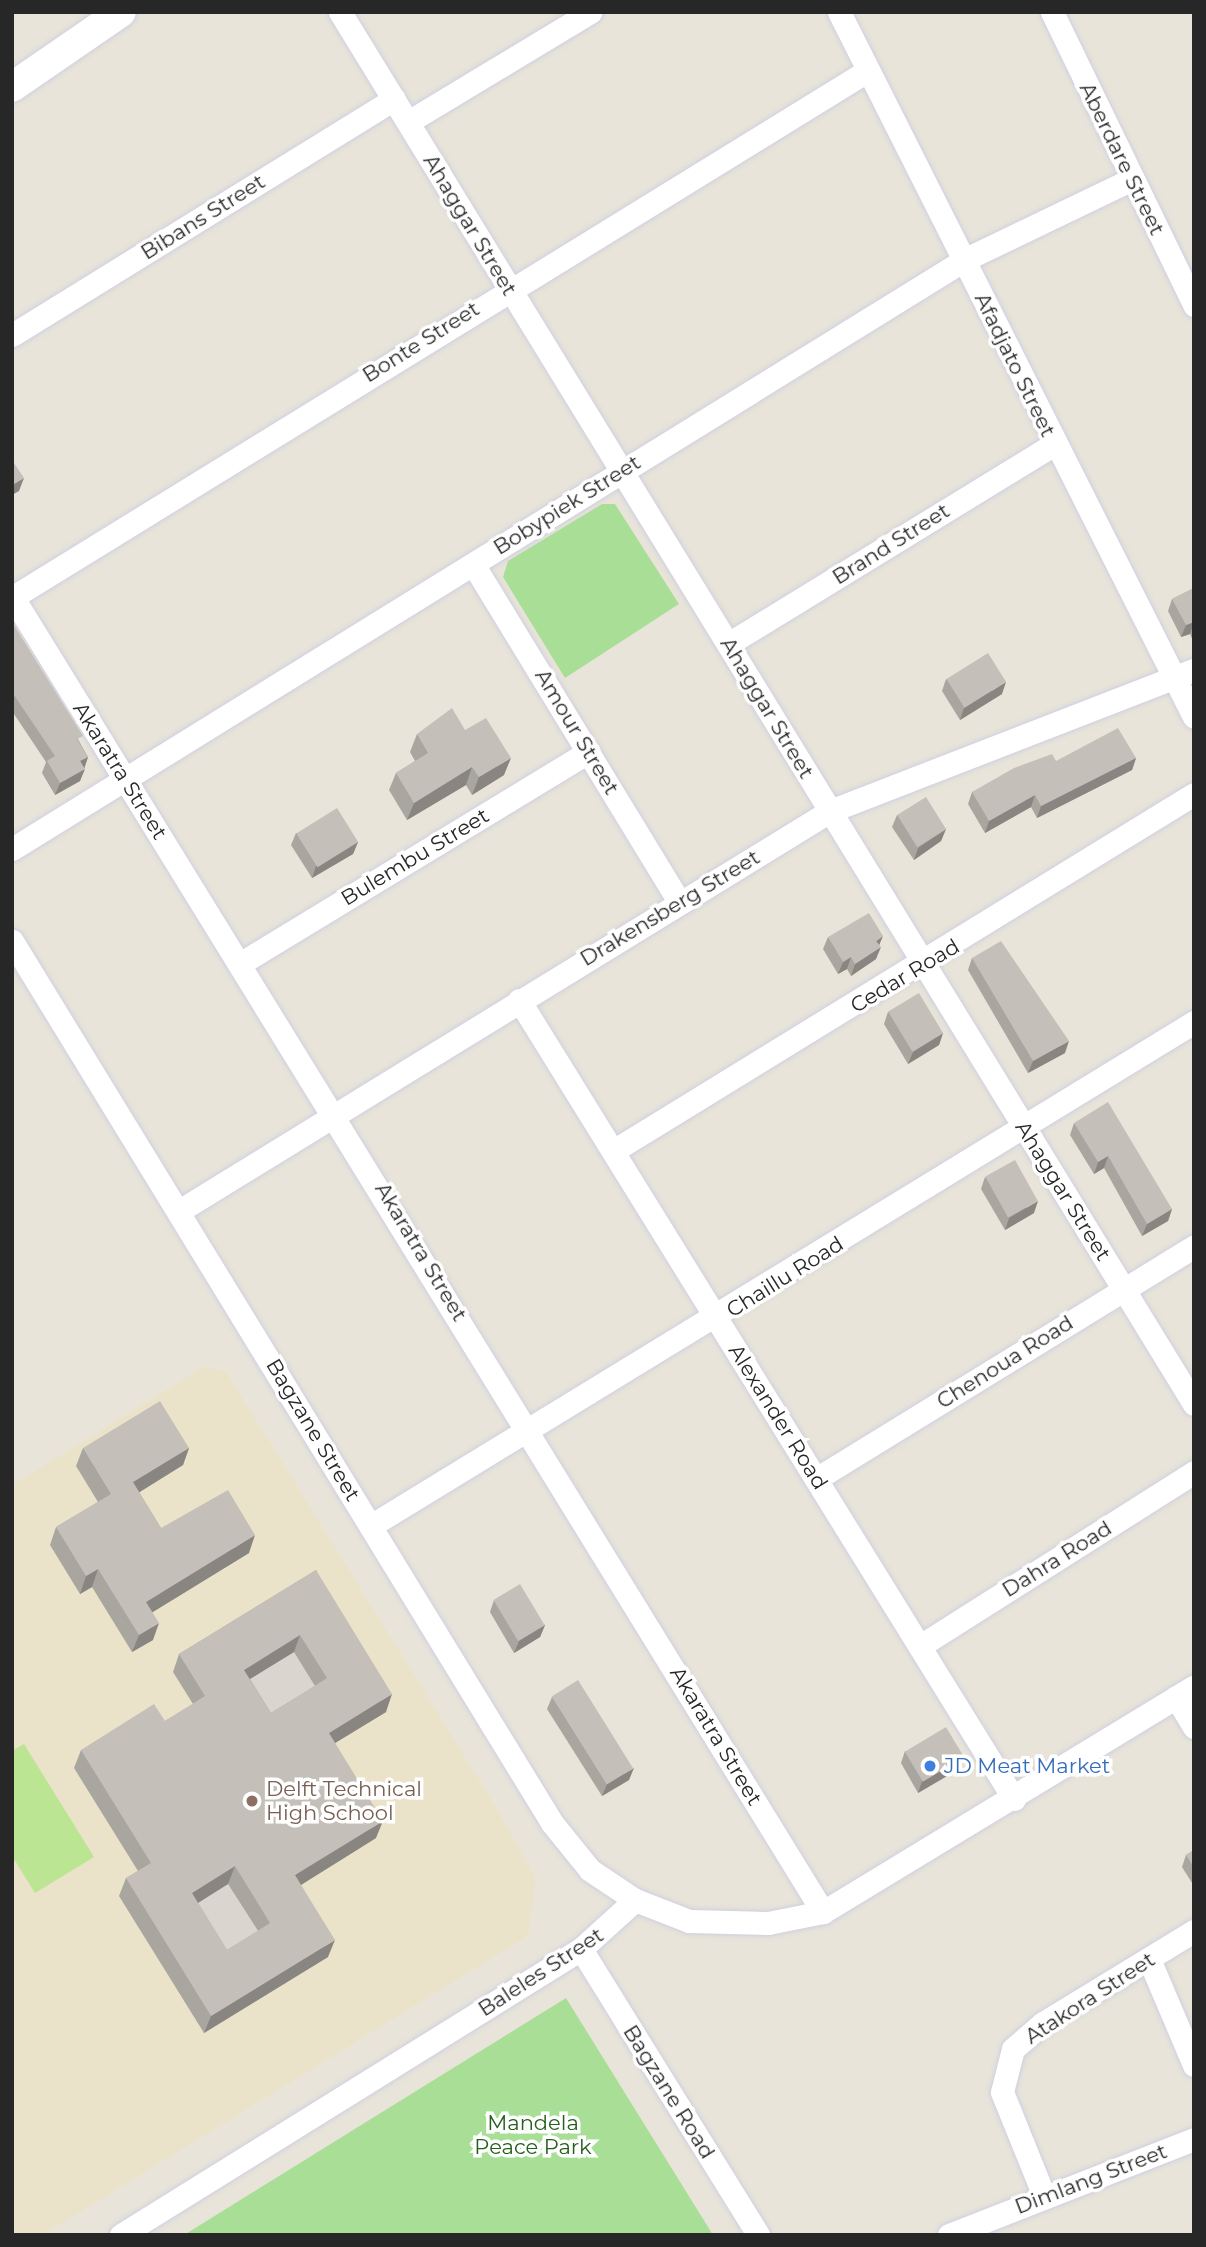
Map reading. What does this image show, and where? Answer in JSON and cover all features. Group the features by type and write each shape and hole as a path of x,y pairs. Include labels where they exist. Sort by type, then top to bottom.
{"street":[{"name":"Ahaggar Street","path":"340,12 1194,1404"},
{"path":"408,122 590,12"},
{"name":"Afadjato Street","path":"839,12 1171,680 1194,717"},
{"name":"Aberdare Street","path":"1052,12 1194,305"},
{"path":"12,87 116,14"},
{"name":"Bonte Street","path":"13,597 508,288 867,71"},
{"name":"Bibans Street","path":"12,335 394,99"},
{"name":"Bobypiek Street","path":"12,849 964,260 1132,179"},
{"name":"Brand Street","path":"729,644 1054,444"},
{"name":"Amour Street","path":"473,564 679,901"},
{"name":"Akaratra Street","path":"13,597 125,780 336,1113 823,1912"},
{"name":"Drakensberg Street","path":"179,1210 679,901 830,811 1194,670"},
{"name":"Bulembu Street","path":"241,963 589,751"},
{"name":"Cedar Road","path":"613,1151 924,965 1194,794"},
{"name":"Bagzane Street","path":"12,941 552,1823 590,1870 635,1900"},
{"name":"Alexander Road","path":"519,1000 1014,1798"},
{"name":"Chaillu Road","path":"372,1525 717,1319 1194,1022"},
{"name":"Chenoua Road","path":"816,1479 1194,1246"},
{"name":"Dahra Road","path":"920,1646 1194,1472"},
{"path":"635,1900 689,1921 768,1923 823,1912 1185,1692 1194,1727"},
{"name":"Baleles Street","path":"121,2235 581,1949 635,1900"},
{"name":"Atakora Street","path":"1044,2196 1002,2092 1013,2049 1043,2023 1194,1931"},
{"name":"Bagzane Road","path":"581,1949 758,2235"},
{"path":"1149,1959 1194,2065"},
{"name":"Dimlang Street","path":"949,2235 1194,2139"}],"shaded area":[{"name":"Delft Technical High School","path":"203,1367 226,1371 495,1805 536,1879 528,1936 43,2235 12,2235 12,1485"},
{"path":"294,1652 322,1696 265,1732 237,1688"},
{"path":"228,1884 264,1941 220,1968 185,1911"}],"green space":[{"path":"602,504 615,504 679,604 565,678 503,577 508,561"},
{"path":"24,1744 94,1857 35,1893 12,1856 12,1751"},
{"name":"Mandela Peace Park","path":"566,1998 713,2235 184,2235"}],"building":[{"path":"12,460 24,478 12,485"},
{"path":"1194,588 1194,622 1186,625 1172,599"},
{"path":"12,622 83,736 77,739 88,757 80,761 85,769 60,783 47,761 55,756 12,692"},
{"path":"988,653 1006,682 964,708 946,679"},
{"path":"452,708 465,730 486,718 511,758 479,777 472,767 414,803 396,773 428,753 417,734"},
{"path":"1118,728 1136,758 1041,806 1035,795 989,821 972,792 1014,768 1052,754 1056,761"},
{"path":"926,797 946,829 917,847 897,815"},
{"path":"337,808 358,842 317,867 296,833"},
{"path":"869,913 883,936 876,941 881,947 855,964 851,957 843,962 828,937"},
{"path":"1001,941 1069,1041 1033,1061 972,958"},
{"path":"919,993 943,1033 912,1052 888,1012"},
{"path":"1108,1102 1172,1209 1147,1224 1108,1156 1098,1162 1074,1123"},
{"path":"1015,1160 1038,1201 1008,1218 985,1176"},
{"path":"160,1401 189,1448 133,1482 161,1528 228,1490 255,1535 146,1602 159,1623 139,1635 98,1569 86,1576 56,1527 111,1494 83,1448"},
{"path":"316,1570 392,1694 329,1733 383,1821 295,1875 335,1940 211,2016 126,1878 151,1863 81,1750 154,1704 165,1721 205,1696 179,1654","holes":["300,1635 327,1678 271,1713 244,1670","235,1866 270,1923 227,1950 192,1893"]},
{"path":"520,1584 545,1625 518,1641 493,1600"},
{"path":"578,1680 633,1768 607,1785 552,1696"},
{"name":"JD Meat Market","path":"946,1727 964,1757 923,1782 905,1752"},
{"path":"1194,1850 1194,1867 1186,1855"}],"place":[{"name":"JD Meat Market","path":"930,1766"},
{"name":"Delft Technical High School","path":"252,1801"}]}
